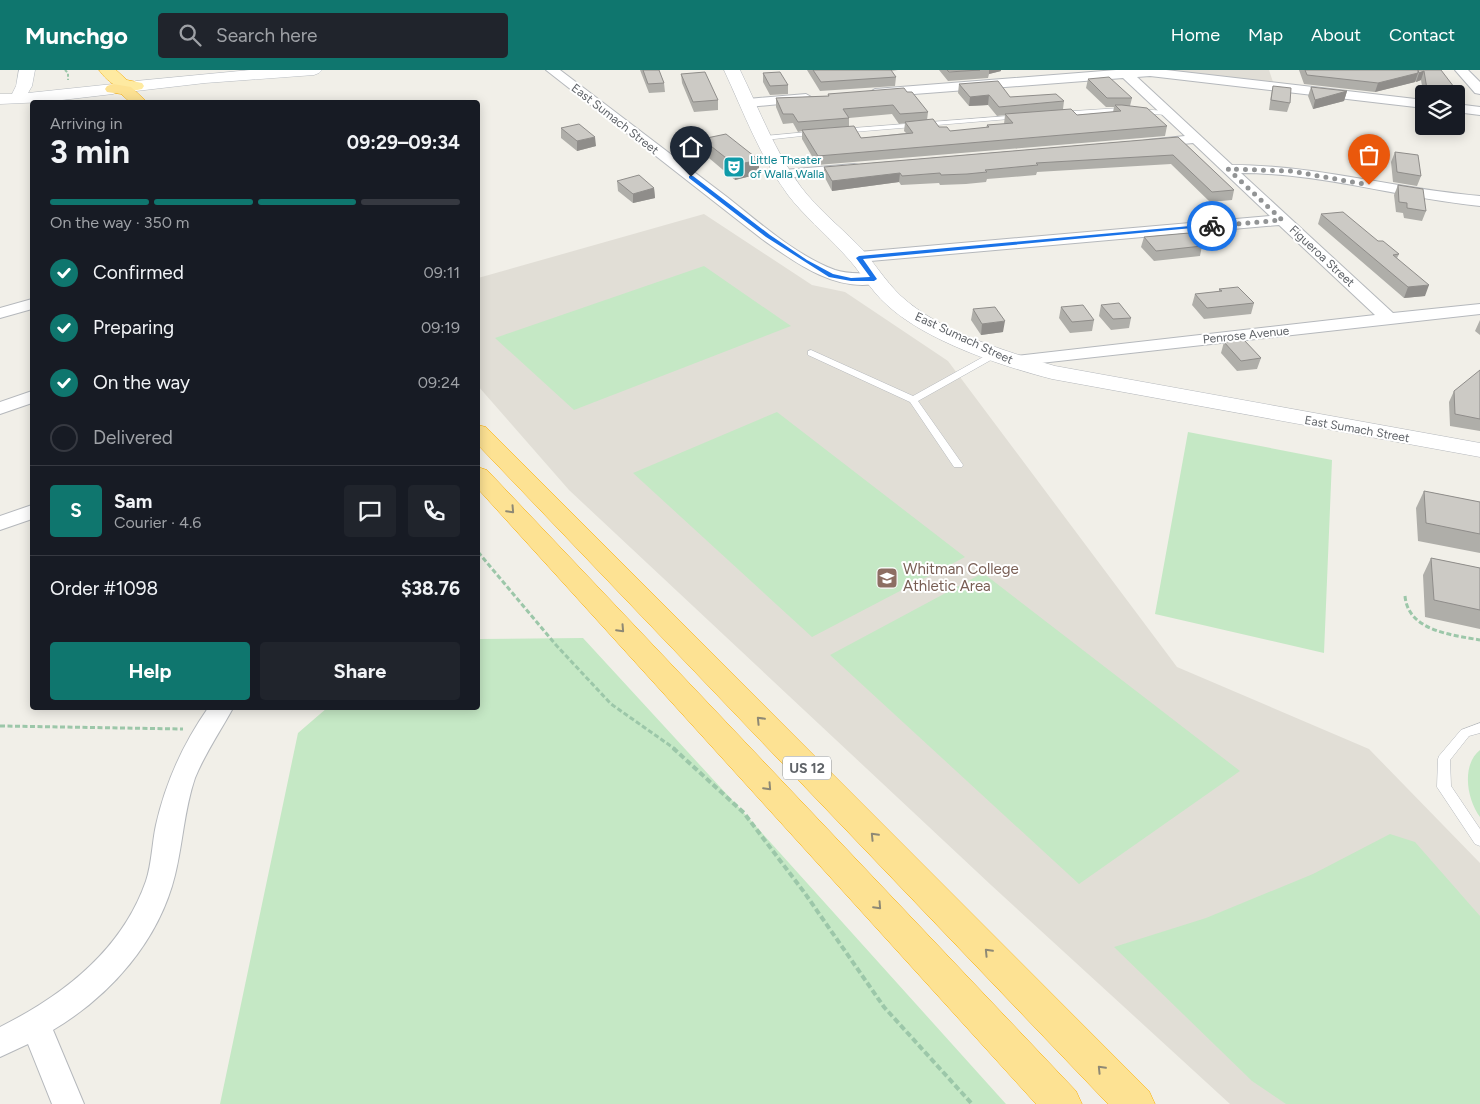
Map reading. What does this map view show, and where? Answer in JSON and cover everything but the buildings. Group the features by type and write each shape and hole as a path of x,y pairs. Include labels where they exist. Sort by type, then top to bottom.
{"highway":[{"path":"96,70 124,100"},
{"path":"107,70 122,84 136,86"},
{"path":"120,70 150,100"},
{"path":"114,89 125,90 137,100"},
{"name":"US 12","path":"480,434 1135,1104"},
{"name":"US 12","path":"480,477 1062,1104"}],"street":[{"path":"17,99 24,86 27,70"},
{"path":"136,86 205,78 314,70"},
{"name":"East Sumach Street","path":"552,70 768,236 805,261 831,275 851,279 874,279 890,298 909,313 945,332 1004,358 1087,380 1480,450"},
{"path":"732,70 765,138 796,193 859,258 874,279"},
{"path":"1461,70 1480,90"},
{"path":"1268,71 1278,87"},
{"path":"866,94 1124,72 1163,73 1415,103"},
{"name":"Figueroa Street","path":"1124,72 1390,320"},
{"path":"0,98 17,99 114,89"},
{"path":"748,103 817,97"},
{"path":"1465,109 1480,111"},
{"path":"1137,144 1196,139"},
{"path":"784,174 872,167"},
{"path":"1228,169 1258,168 1303,172 1421,194 1480,201"},
{"path":"859,258 1282,220"},
{"path":"0,313 30,305"},
{"name":"Penrose Avenue","path":"1004,358 1390,320 1480,309"},
{"path":"0,408 30,398"},
{"path":"0,523 30,513"},
{"path":"0,1043 36,1026 79,996 113,965 145,919 160,880 172,815 182,776 214,718"},
{"path":"36,1026 68,1104"}],"lane":[{"path":"1053,115 1120,110 1168,113"},
{"path":"836,132 1024,117"},
{"path":"765,138 827,132"},
{"path":"811,352 913,400 958,465"},
{"path":"913,400 1004,358"},
{"path":"1480,728 1465,732 1444,759 1444,787 1480,840"}],"path":[{"path":"480,554 556,645 611,704 672,746 744,813 804,892 884,1007 972,1104"},
{"path":"1405,596 1404,605 1413,620 1433,629 1480,640"},
{"path":"0,726 214,718"}],"shaded area":[{"path":"1163,70 1269,70 1273,82"},
{"name":"Whitman College Athletic Area","path":"704,214 812,285 845,292 948,361 1177,667 1369,749 1480,863 1480,1104 1230,1104 991,885 569,490 480,388 480,277"}],"green space":[{"path":"704,266 791,326 574,410 495,338"},
{"path":"777,412 965,557 812,637 633,473"},
{"path":"1188,432 1332,460 1324,653 1155,614"},
{"path":"983,573 1240,771 1079,884 830,655"},
{"path":"583,638 744,813 1006,1104 220,1104 298,733 325,710 480,710 480,639"},
{"path":"1480,750 1480,817 1475,810 1469,792 1468,773 1474,756"},
{"path":"1390,834 1415,842 1480,916 1480,1104 1286,1104 1252,1081 1114,947 1206,918 1313,874"}],"way so far":[{"path":"1212,226 1282,220 1228,169 1258,168 1291,171 1369,185"}],"place":[{"name":"Little Theater of Walla Walla","path":"734,167"},
{"name":"Whitman College Athletic Area","path":"887,578"}],"route":[{"path":"691,177 768,236 805,261 831,275 860,280 874,279 859,258 1212,226"}]}
